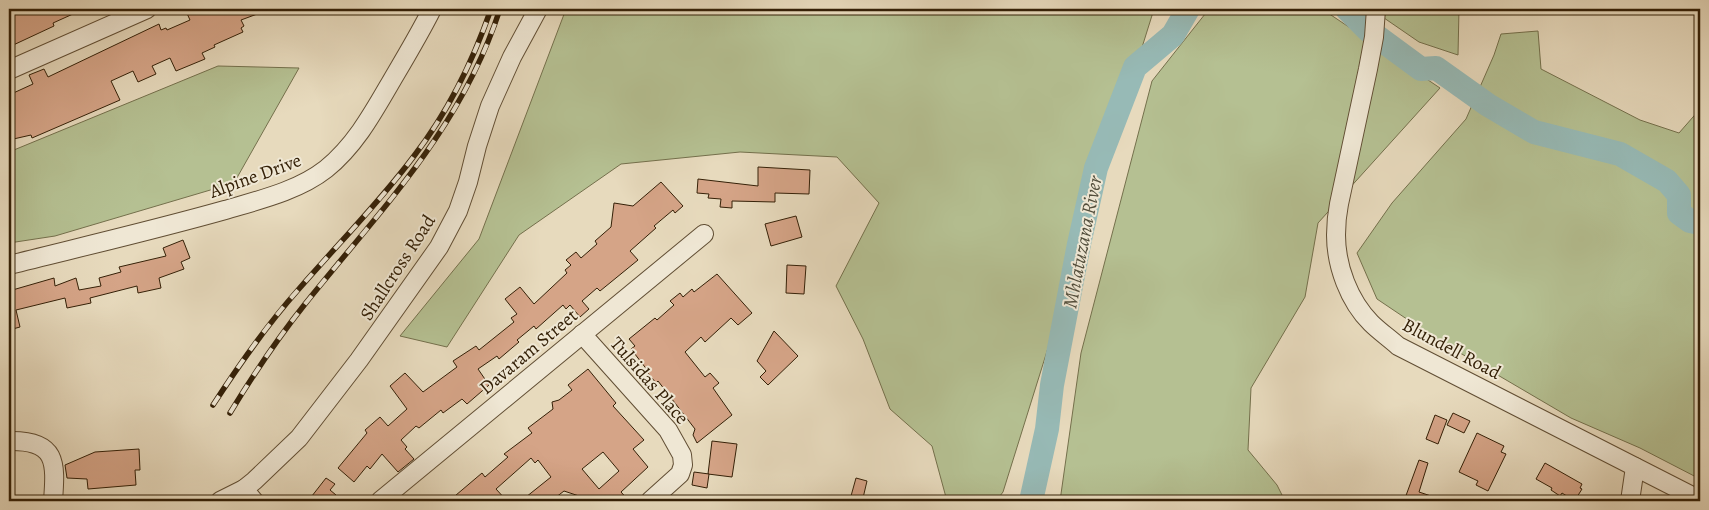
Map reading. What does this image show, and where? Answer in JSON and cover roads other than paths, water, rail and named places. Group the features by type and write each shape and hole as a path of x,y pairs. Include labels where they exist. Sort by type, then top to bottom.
{"street":[{"path":"9,70 147,9"},
{"name":"Alpine Drive","path":"9,265 191,219 254,201 304,183 325,170 344,153 359,134 414,43 432,9"},
{"name":"Shallcross Road","path":"220,501 249,495 276,461 299,438 359,360 439,246 458,211 466,190 477,146 490,106 512,57 538,9"},
{"name":"Blundell Road","path":"1376,9 1373,45 1339,204 1336,236 1348,288 1357,306 1371,324 1398,346 1700,500"},
{"name":"Davaram Street","path":"380,501 704,234"},
{"name":"Tulsidas Place","path":"582,334 668,430 682,455 683,465 680,474 650,501"},
{"path":"9,442 32,443 43,447 49,453 53,462 55,478 53,501"},
{"path":"1630,501 1635,467"}],"waterway":[{"name":"Mhlatuzana River","path":"1031,501 1047,429 1052,385 1079,244 1096,168 1135,67 1173,35 1188,9"},
{"name":"Mhlatuzana River","path":"1347,9 1368,30 1421,69 1436,68 1488,105 1534,132 1620,154 1667,181 1679,195 1679,213 1690,221 1700,223"}],"railway":[{"path":"213,405 275,318 387,190 438,122 468,67 491,9"},
{"path":"230,413 285,330 417,166 464,92 484,52 500,9"}]}
